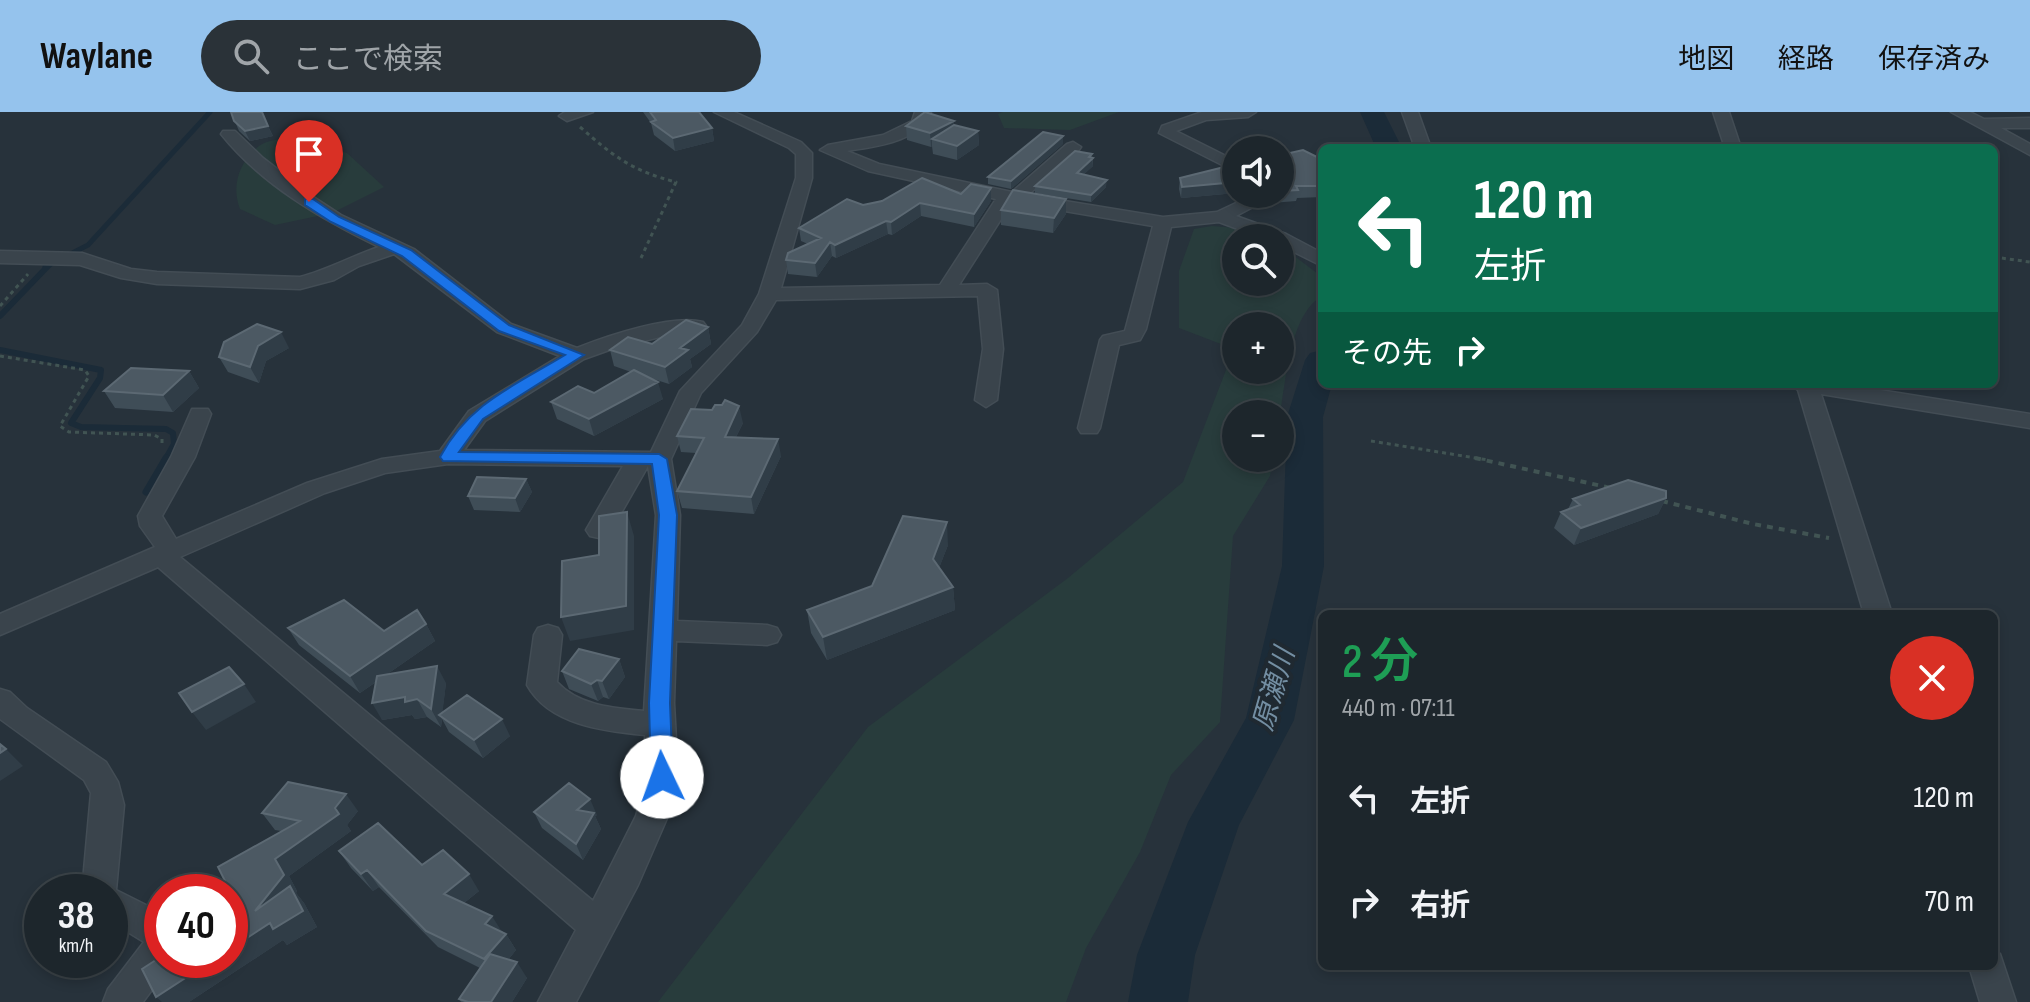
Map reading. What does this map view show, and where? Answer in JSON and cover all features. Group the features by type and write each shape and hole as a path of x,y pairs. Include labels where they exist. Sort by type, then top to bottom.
{"street":[{"path":"567,116 585,112"},
{"path":"722,112 782,137 804,153 887,139 918,124 923,112"},
{"path":"1222,160 1167,133 1167,129 1204,116 1248,112"},
{"path":"1410,112 1422,144"},
{"path":"1721,112 1732,144"},
{"path":"1959,112 2030,150"},
{"path":"1980,124 2030,123"},
{"path":"229,134 309,202 335,219 395,247 434,272 466,301 504,328 577,355"},
{"path":"947,289 1011,197 1073,147"},
{"path":"829,150 906,184 1011,197 1163,222 1221,217 1239,208"},
{"path":"599,530 649,460 691,391 750,328 769,294 804,178 804,153"},
{"path":"1203,172 1222,167"},
{"path":"1221,217 1241,224"},
{"path":"1089,428 1110,340 1133,336 1136,329 1163,222"},
{"path":"1294,245 1318,258"},
{"path":"0,257 96,261 138,277 300,283 327,276 352,262 395,247"},
{"path":"769,294 838,295 980,288 989,292 993,349 986,400"},
{"path":"448,457 459,437 477,416 577,355 619,341 696,326"},
{"path":"1806,388 1877,610"},
{"path":"1829,388 2030,421"},
{"path":"200,414 183,457 150,516 166,553 597,926"},
{"path":"0,625 352,475 382,466 448,457 649,460"},
{"path":"556,1002 626,874 652,816 662,777 660,724 668,515 649,460"},
{"path":"663,630 767,635"},
{"path":"548,635 542,685 549,694 587,712 660,724"},
{"path":"0,700 16,716 95,771 107,791 101,874"},
{"path":"1988,970 1998,1002"},
{"path":"121,1002 144,971"}],"path":[{"path":"567,116 615,158 641,173 676,182 641,258"},
{"path":"0,306 48,257"},
{"path":"1998,258 2030,262"},
{"path":"0,356 85,370 89,376 60,426 69,432 154,435 162,439 162,449"},
{"path":"1371,441 1509,463 1613,488"},
{"path":"1654,499 1753,524 1855,543"}],"green space":[{"path":"1119,112 1070,130 1004,128 998,114"},
{"path":"291,137 347,153 384,187 332,213 275,225 240,209 237,183 246,159 262,144"},
{"path":"1222,227 1222,296 1294,296 1294,256 1318,274 1318,299 1303,317 1294,339 1294,312 1222,312 1222,344 1179,328 1179,271 1194,229"},
{"path":"1222,380 1222,384 1285,384 1282,400 1222,400 1222,472 1271,472 1233,536 1220,722 1171,775 1140,852 1086,948 1066,1002 658,1002 868,727 1068,578 1183,482"}],"building":[{"path":"231,112 262,112 268,126 245,131 234,121"},
{"path":"650,112 699,112 712,128 673,138 651,122 656,120"},
{"path":"925,112 954,121 930,133 906,126"},
{"path":"954,125 978,131 957,146 932,139"},
{"path":"1043,132 1063,136 1011,181 988,177"},
{"path":"1303,150 1318,158 1318,186 1296,186 1298,190 1294,190 1294,152"},
{"path":"1075,151 1092,154 1089,157 1093,158 1077,173 1107,180 1091,195 1035,186"},
{"path":"1222,168 1222,183 1182,187 1180,178"},
{"path":"922,178 961,194 971,184 991,188 974,214 920,203 891,222 886,221 835,245 830,242 815,263 786,260 788,253 821,238 799,228 847,199 863,205 882,201"},
{"path":"1013,190 1066,199 1054,218 1001,210"},
{"path":"686,320 708,327 680,348 688,350 665,367 610,350 628,337 652,344"},
{"path":"257,324 281,332 258,346 250,367 219,357 224,342"},
{"path":"131,368 189,371 163,395 104,391"},
{"path":"634,370 658,382 589,419 551,402 578,386 594,393"},
{"path":"725,400 739,406 725,437 778,439 751,497 677,491 704,438 677,436 691,409 712,410"},
{"path":"477,477 526,479 515,498 468,496"},
{"path":"1628,480 1666,491 1666,498 1581,528 1561,512 1580,505 1573,499"},
{"path":"627,512 626,606 561,617 562,561 599,555 599,516"},
{"path":"903,516 947,522 933,559 953,587 823,637 807,610 872,586"},
{"path":"344,600 384,631 417,610 426,624 350,676 288,628"},
{"path":"579,649 619,659 602,681 591,684 562,671"},
{"path":"437,666 431,709 417,699 405,702 405,697 372,703 377,676"},
{"path":"229,667 244,684 192,712 179,693"},
{"path":"467,695 502,719 474,740 439,715"},
{"path":"288,782 346,794 335,808 339,814 275,859 284,875 255,911 290,886 303,911 273,929 270,923 248,937 248,874 222,874 218,867 300,821 262,813"},
{"path":"569,783 590,799 577,810 594,813 576,844 534,812"},
{"path":"378,823 422,865 443,850 469,874 444,894 492,916 485,924 506,934 484,959 426,931 367,870 361,874 339,851"},
{"path":"490,954 517,962 491,1002 459,999"},
{"path":"146,978 185,978 156,997"}],"waterway":[{"path":"45,267 88,245 210,112"},
{"name":"原瀬川","path":"1372,112 1387,144"},
{"path":"0,316 49,265"},
{"path":"0,350 101,370 100,378 71,423 81,427 166,429 173,433 174,444 165,460"},
{"name":"原瀬川","path":"1158,1002 1166,955 1214,822 1270,720 1303,566 1305,417 1318,373"},
{"path":"146,492 166,458"}],"route":[{"path":"309,202 335,219 407,253 504,328 577,355 477,416 459,437 448,457 659,459 668,515 659,703 662,777"}]}
